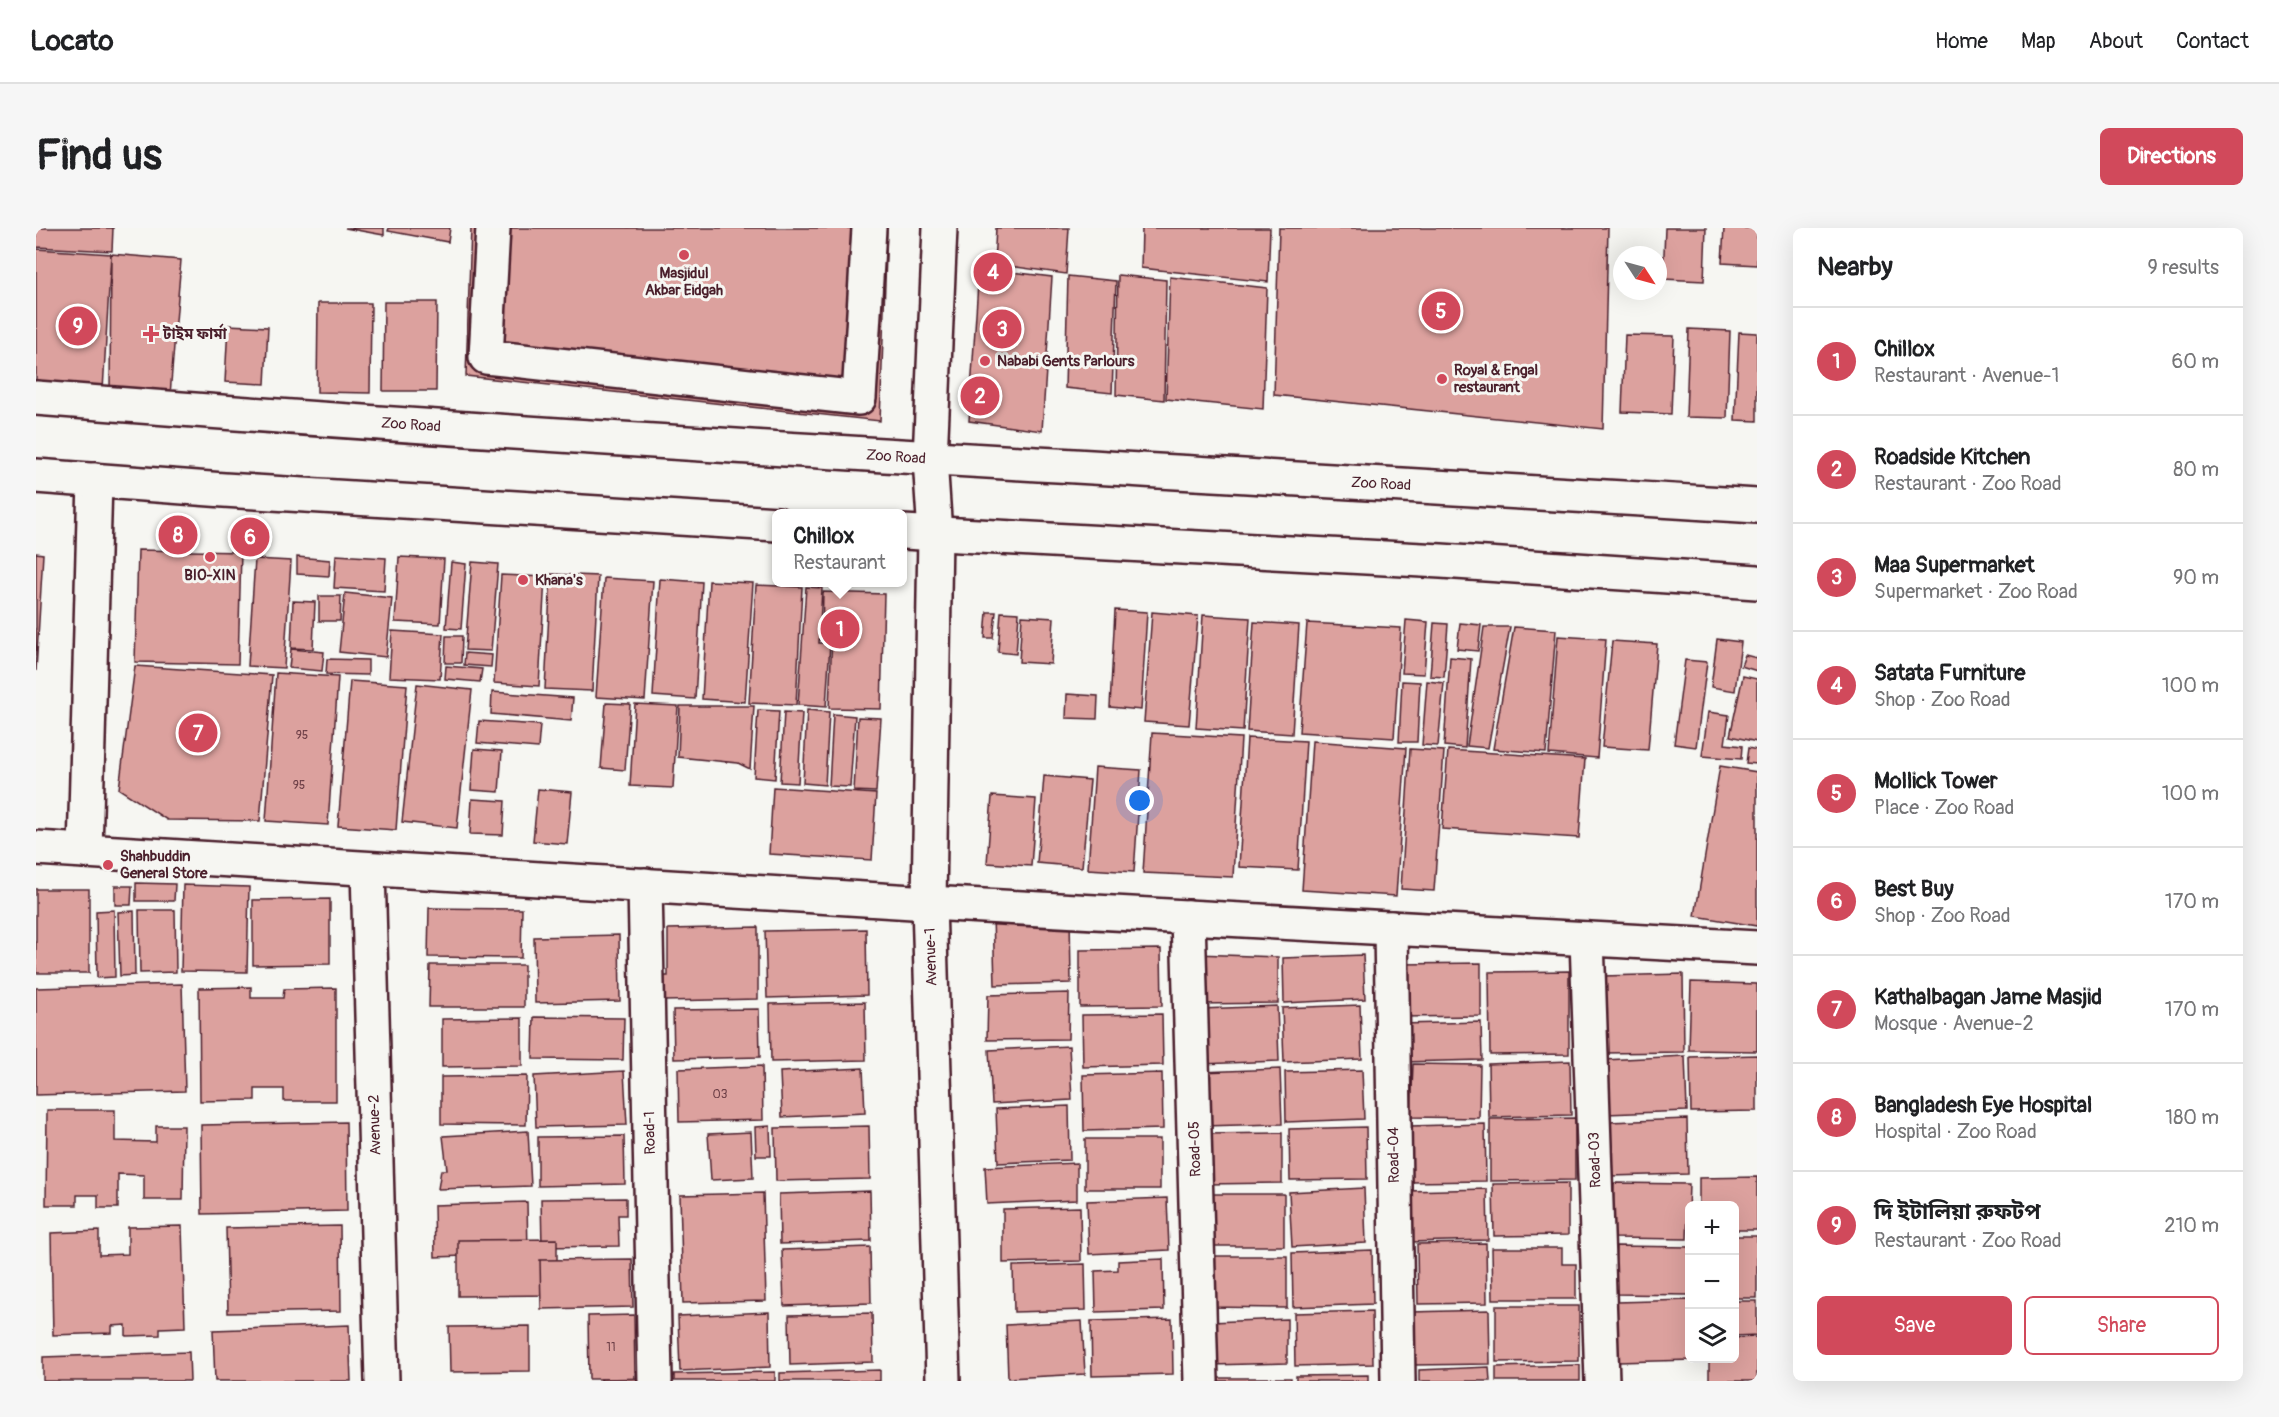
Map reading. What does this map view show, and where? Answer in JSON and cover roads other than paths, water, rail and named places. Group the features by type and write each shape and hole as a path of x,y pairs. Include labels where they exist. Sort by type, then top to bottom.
{"street":[{"path":"493,228 486,357 859,398 869,228"},
{"name":"Avenue-1","path":"940,228 930,459 935,534 929,903 943,1381"},
{"name":"Zoo Road","path":"36,398 254,415 930,459 1757,506"},
{"path":"36,476 772,524"},
{"path":"85,851 95,480"},
{"path":"907,532 1441,561 1757,582"},
{"path":"36,848 929,903 1757,948"},
{"name":"Avenue-2","path":"369,869 382,1381"},
{"name":"Road-1","path":"645,885 655,1381"},
{"name":"Road-05","path":"1188,917 1201,1381"},
{"name":"Road-04","path":"1391,928 1398,1381"},
{"name":"Road-03","path":"1587,939 1602,1381"}],"place":[{"name":"Masjidul Akbar Eidgah","path":"684,255"},
{"name":"Satata Furniture","path":"993,272"},
{"name":"Mollick Tower","path":"1441,311"},
{"name":"দি ইটালিয়া রুফটপ","path":"78,326"},
{"name":"Maa Supermarket","path":"1002,329"},
{"name":"টাইম ফার্মা","path":"151,334"},
{"name":"Nababi Gents Parlours","path":"985,361"},
{"name":"Royal & Engal restaurant","path":"1442,379"},
{"name":"Roadside Kitchen","path":"980,396"},
{"name":"Bangladesh Eye Hospital","path":"178,535"},
{"name":"Best Buy","path":"250,537"},
{"name":"BIO-XIN","path":"210,557"},
{"name":"Khana's","path":"523,580"},
{"name":"Chillox","path":"840,629"},
{"name":"Kathalbagan Jame Masjid","path":"198,733"},
{"name":"Shahbuddin General Store","path":"108,865"}]}
